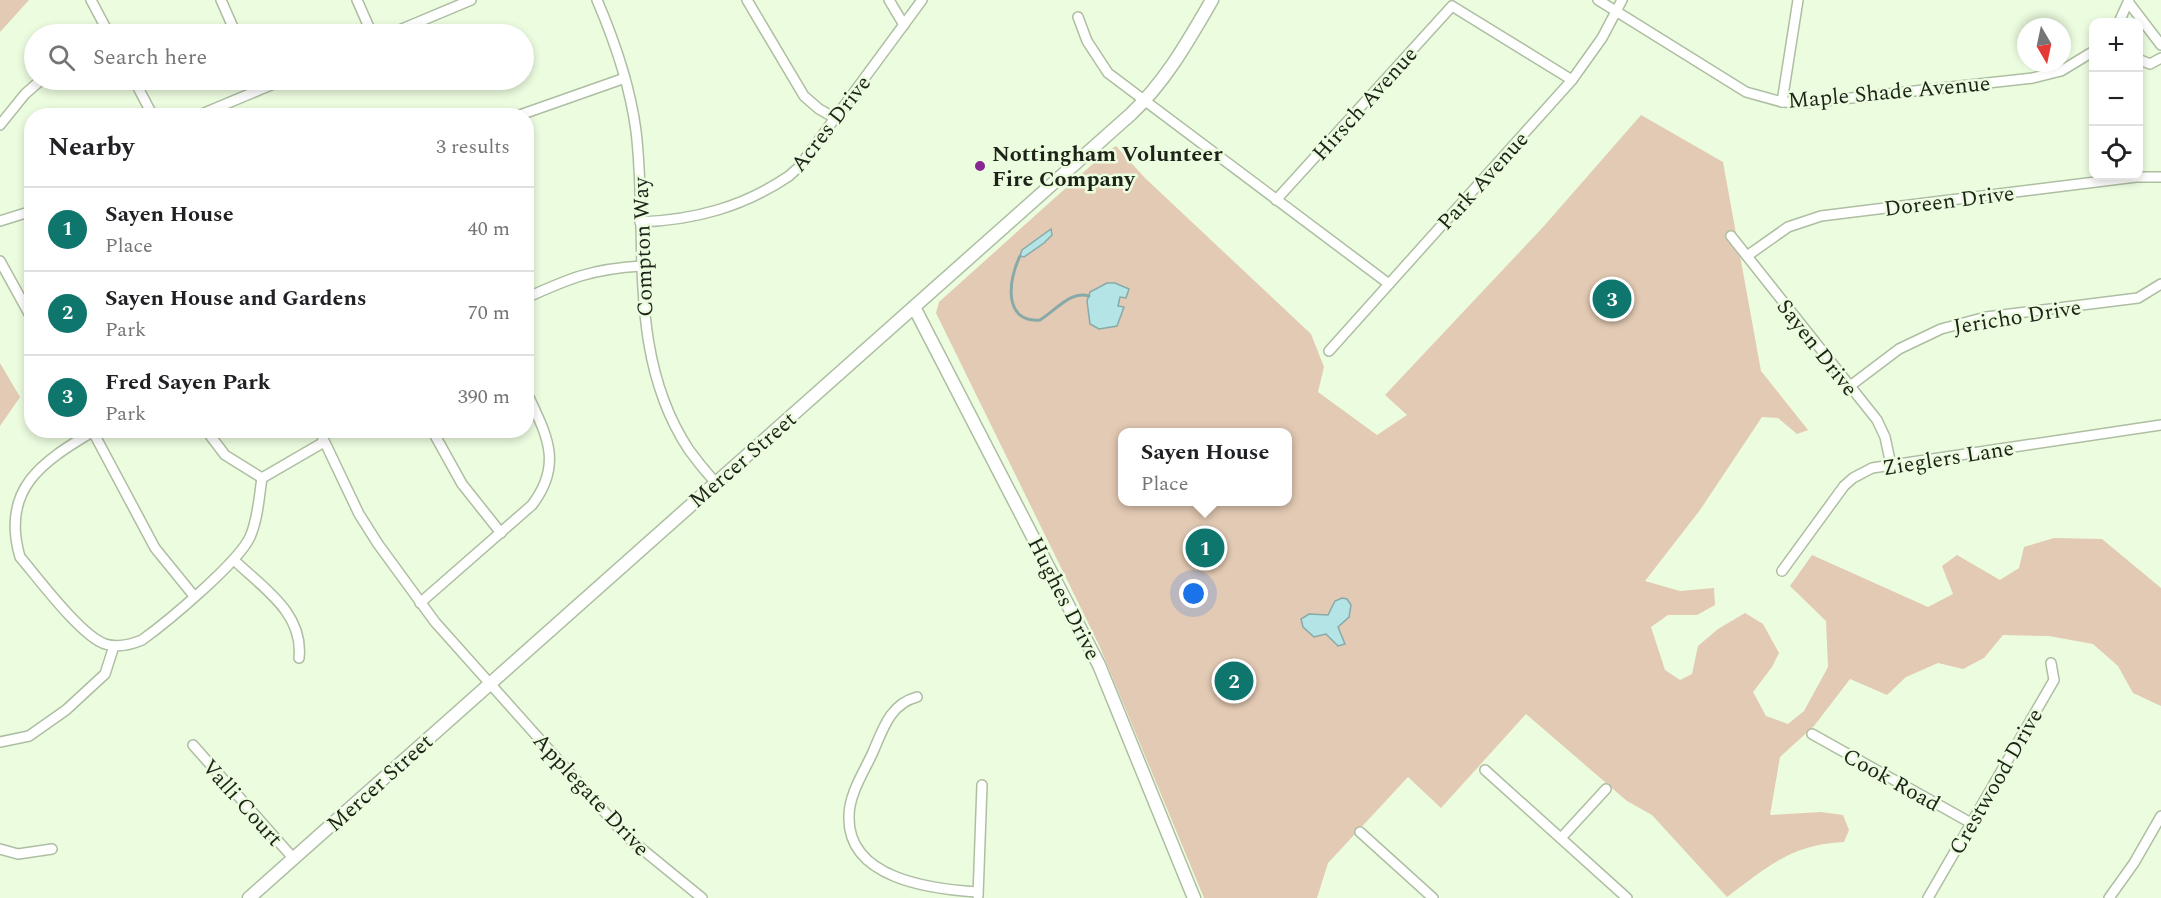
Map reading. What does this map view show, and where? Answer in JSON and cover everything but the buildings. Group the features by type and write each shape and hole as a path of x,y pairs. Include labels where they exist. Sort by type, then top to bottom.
{"street":[{"path":"91,0 104,24"},
{"path":"221,0 232,24"},
{"path":"357,0 368,24"},
{"path":"414,24 471,0"},
{"name":"Compton Way","path":"597,0 625,78 635,129 640,266 647,342 660,389 689,450 715,482"},
{"path":"747,0 804,96 819,109 835,118"},
{"path":"889,0 904,25"},
{"name":"Acres Drive","path":"640,222 676,221 716,212 780,182 799,167 922,0"},
{"name":"Mercer Street","path":"249,898 489,682 1144,102 1176,63 1212,0"},
{"name":"Maple Shade Avenue","path":"1598,0 1731,85 1763,99 1782,102 1805,103 2033,78 2061,71 2089,54"},
{"name":"Park Avenue","path":"1329,351 1572,80 1593,52 1622,0"},
{"path":"1782,102 1798,0"},
{"path":"2121,18 2129,2 2161,45"},
{"name":"Hirsch Avenue","path":"1276,200 1452,6 1572,80"},
{"path":"1078,17 1087,41 1108,73 1389,284"},
{"path":"2143,61 2150,64 2161,58"},
{"path":"534,110 625,78"},
{"path":"0,125 29,90"},
{"path":"139,90 149,108"},
{"path":"216,108 258,90"},
{"name":"Doreen Drive","path":"1747,256 1788,227 1821,216 2136,177 2161,177"},
{"path":"0,221 24,214"},
{"name":"Sayen Drive","path":"1731,236 1881,427 1891,465"},
{"path":"0,261 24,305"},
{"path":"534,294 571,277 591,271 640,266"},
{"name":"Jericho Drive","path":"1850,386 1899,349 1963,322 2138,298 2161,284"},
{"name":"Hughes Drive","path":"914,308 1099,665 1194,898"},
{"path":"420,603 532,506 546,483 549,470 549,445 534,410"},
{"name":"Zieglers Lane","path":"1782,571 1844,486 1862,472 1891,465 2161,425"},
{"path":"81,438 32,468 23,477 11,499 8,521 11,540 20,556 87,634 114,646 142,640 234,560 249,538 254,525 262,478"},
{"path":"96,438 155,548 194,596"},
{"path":"212,438 225,455 262,478"},
{"name":"Applegate Drive","path":"322,438 359,514 420,603 626,836 702,898"},
{"path":"436,438 462,484 501,533"},
{"path":"262,478 324,442"},
{"path":"234,560 289,614 300,638 299,658"},
{"path":"0,742 28,736 66,710 105,674 114,646"},
{"name":"Crestwood Drive","path":"1928,898 2054,680 2051,663"},
{"path":"917,697 895,710 884,727 850,805 849,826 857,848 872,864 904,879 945,890 978,895 982,785"},
{"name":"Cook Road","path":"1812,734 1971,823"},
{"name":"Valli Court","path":"193,745 294,859"},
{"path":"1485,770 1627,898"},
{"path":"1561,838 1606,789"},
{"path":"2109,898 2134,863 2161,816"},
{"path":"1360,832 1433,898"},
{"path":"0,849 18,854 52,849"}],"shaded area":[{"path":"0,0 29,0 0,32"},
{"path":"1641,115 1723,162 1761,371 1808,430 1797,434 1778,418 1762,417 1700,510 1645,581 1680,591 1714,588 1715,605 1697,615 1668,615 1651,627 1665,670 1680,680 1692,674 1698,646 1718,629 1745,613 1763,624 1779,653 1772,667 1753,692 1766,716 1788,724 1804,711 1828,667 1826,621 1790,586 1812,555 1928,607 1953,594 1942,566 1957,555 2000,580 2019,568 2024,547 2054,538 2102,539 2161,588 2161,706 2133,693 2118,666 2093,644 2049,636 2003,635 1984,658 1963,669 1938,663 1906,677 1887,695 1850,679 1814,726 1780,757 1770,815 1821,812 1843,815 1849,830 1844,842 1809,848 1781,859 1727,897 1652,815 1627,801 1526,714 1441,808 1408,777 1328,863 1317,898 1204,898 1099,645 936,313 939,302 1106,152 1116,146 1145,178 1311,334 1324,367 1318,392 1377,435 1407,415 1385,395 1544,226"},
{"path":"0,363 20,397 0,426"}],"water":[{"path":"1051,229 1052,235 1044,243 1024,257 1020,256 1022,250"},
{"path":"1107,283 1115,283 1129,289 1126,298 1120,297 1118,306 1124,307 1117,326 1099,329 1090,324 1087,301 1090,292"},
{"path":"1342,598 1347,599 1351,605 1349,617 1338,627 1345,644 1338,646 1326,634 1314,637 1303,627 1301,619 1309,614 1328,615 1335,601"}],"waterway":[{"path":"1020,256 1011,288 1014,307 1020,315 1028,319 1040,320 1063,302 1076,296 1089,296"}],"place":[{"name":"Nottingham Volunteer Fire Company","path":"980,166"},
{"name":"Fred Sayen Park","path":"1612,299"},
{"name":"Sayen House","path":"1205,548"},
{"name":"Sayen House and Gardens","path":"1234,681"}]}
